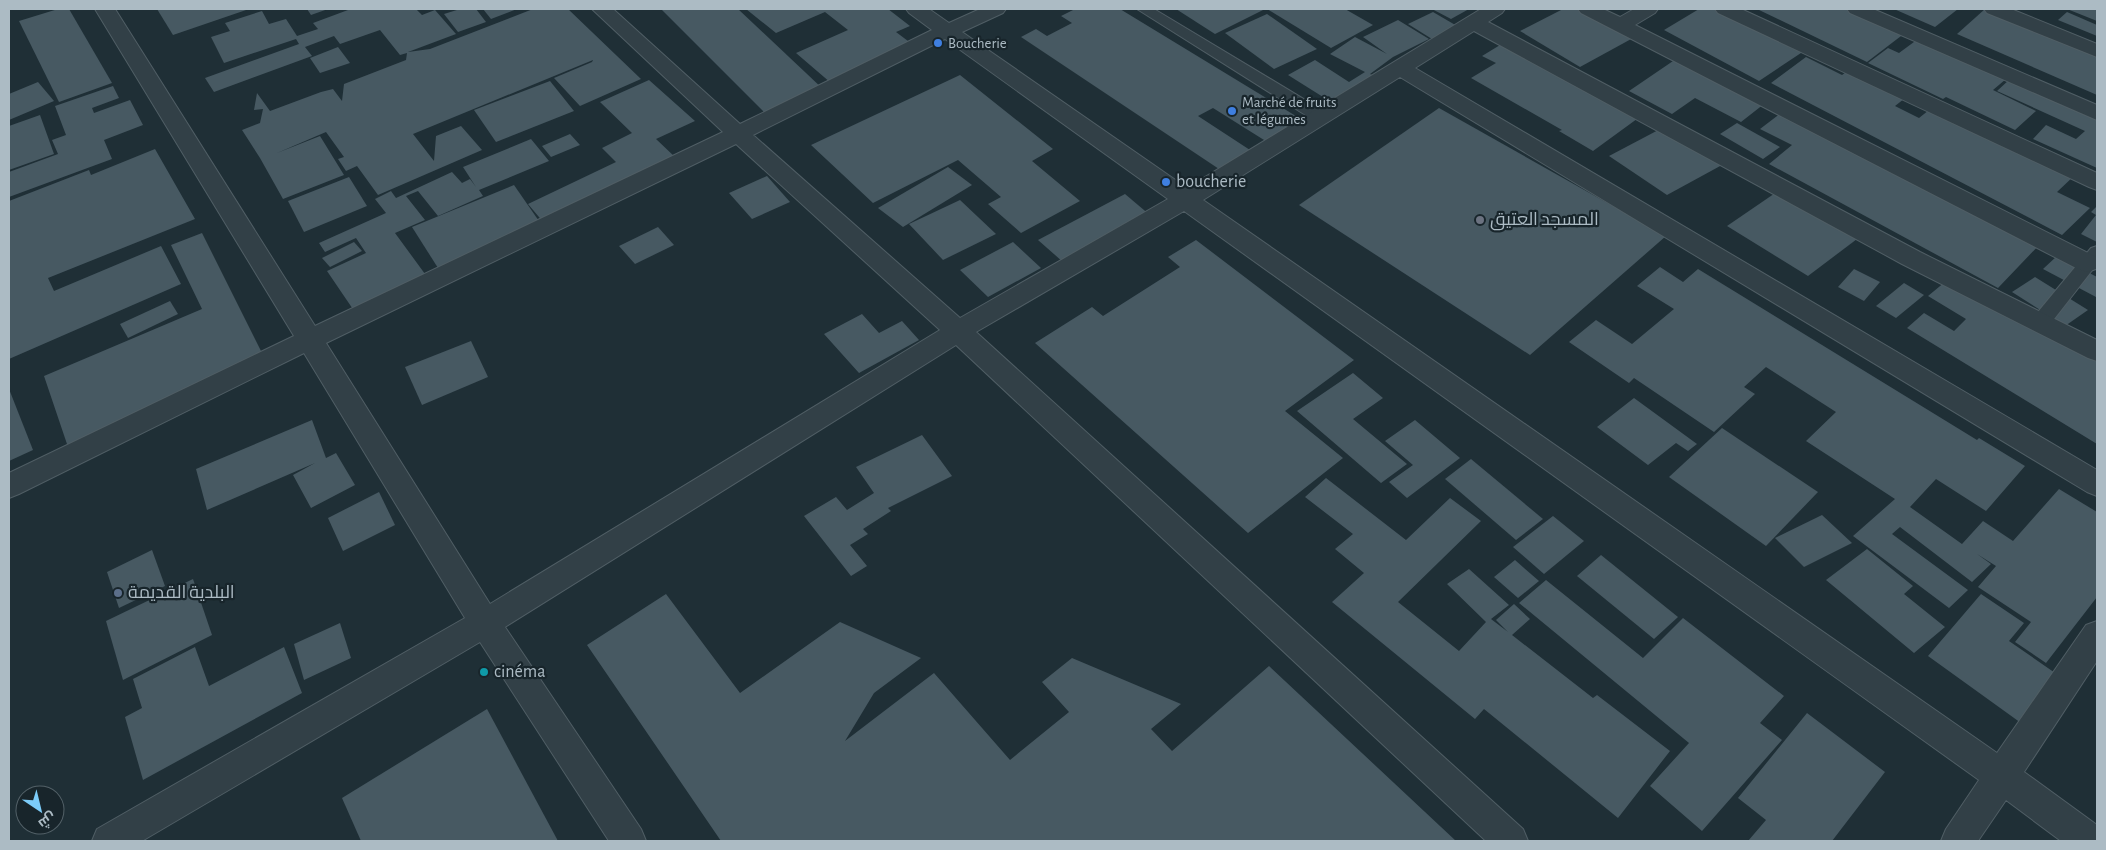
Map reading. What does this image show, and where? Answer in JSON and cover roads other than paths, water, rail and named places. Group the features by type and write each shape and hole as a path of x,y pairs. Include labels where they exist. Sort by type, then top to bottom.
{"street":[{"path":"105,9 485,623 629,841"},
{"path":"602,9 958,331 1511,841"},
{"path":"916,9 2001,776 2090,841"},
{"path":"9,486 310,338 738,134 945,31 996,9"},
{"path":"1588,9 2092,258"},
{"path":"1621,25 1648,9"},
{"path":"1725,9 2097,182"},
{"path":"1857,9 2097,113"},
{"path":"1994,9 2097,51"},
{"path":"109,841 485,623 958,331 1185,200 1484,15 1911,258 2097,351"},
{"path":"1400,68 2097,484"},
{"path":"1958,841 2097,635"}],"lane":[{"path":"1144,9 1321,117"},
{"path":"2040,324 2092,258"}],"place":[{"name":"Boucherie","path":"938,43"},
{"name":"Marché de fruits et légumes","path":"1232,111"},
{"name":"boucherie","path":"1166,182"},
{"name":"المسجد العتيق","path":"1480,220"},
{"name":"البلدية القديمة","path":"118,593"},
{"name":"cinéma","path":"484,672"}]}
